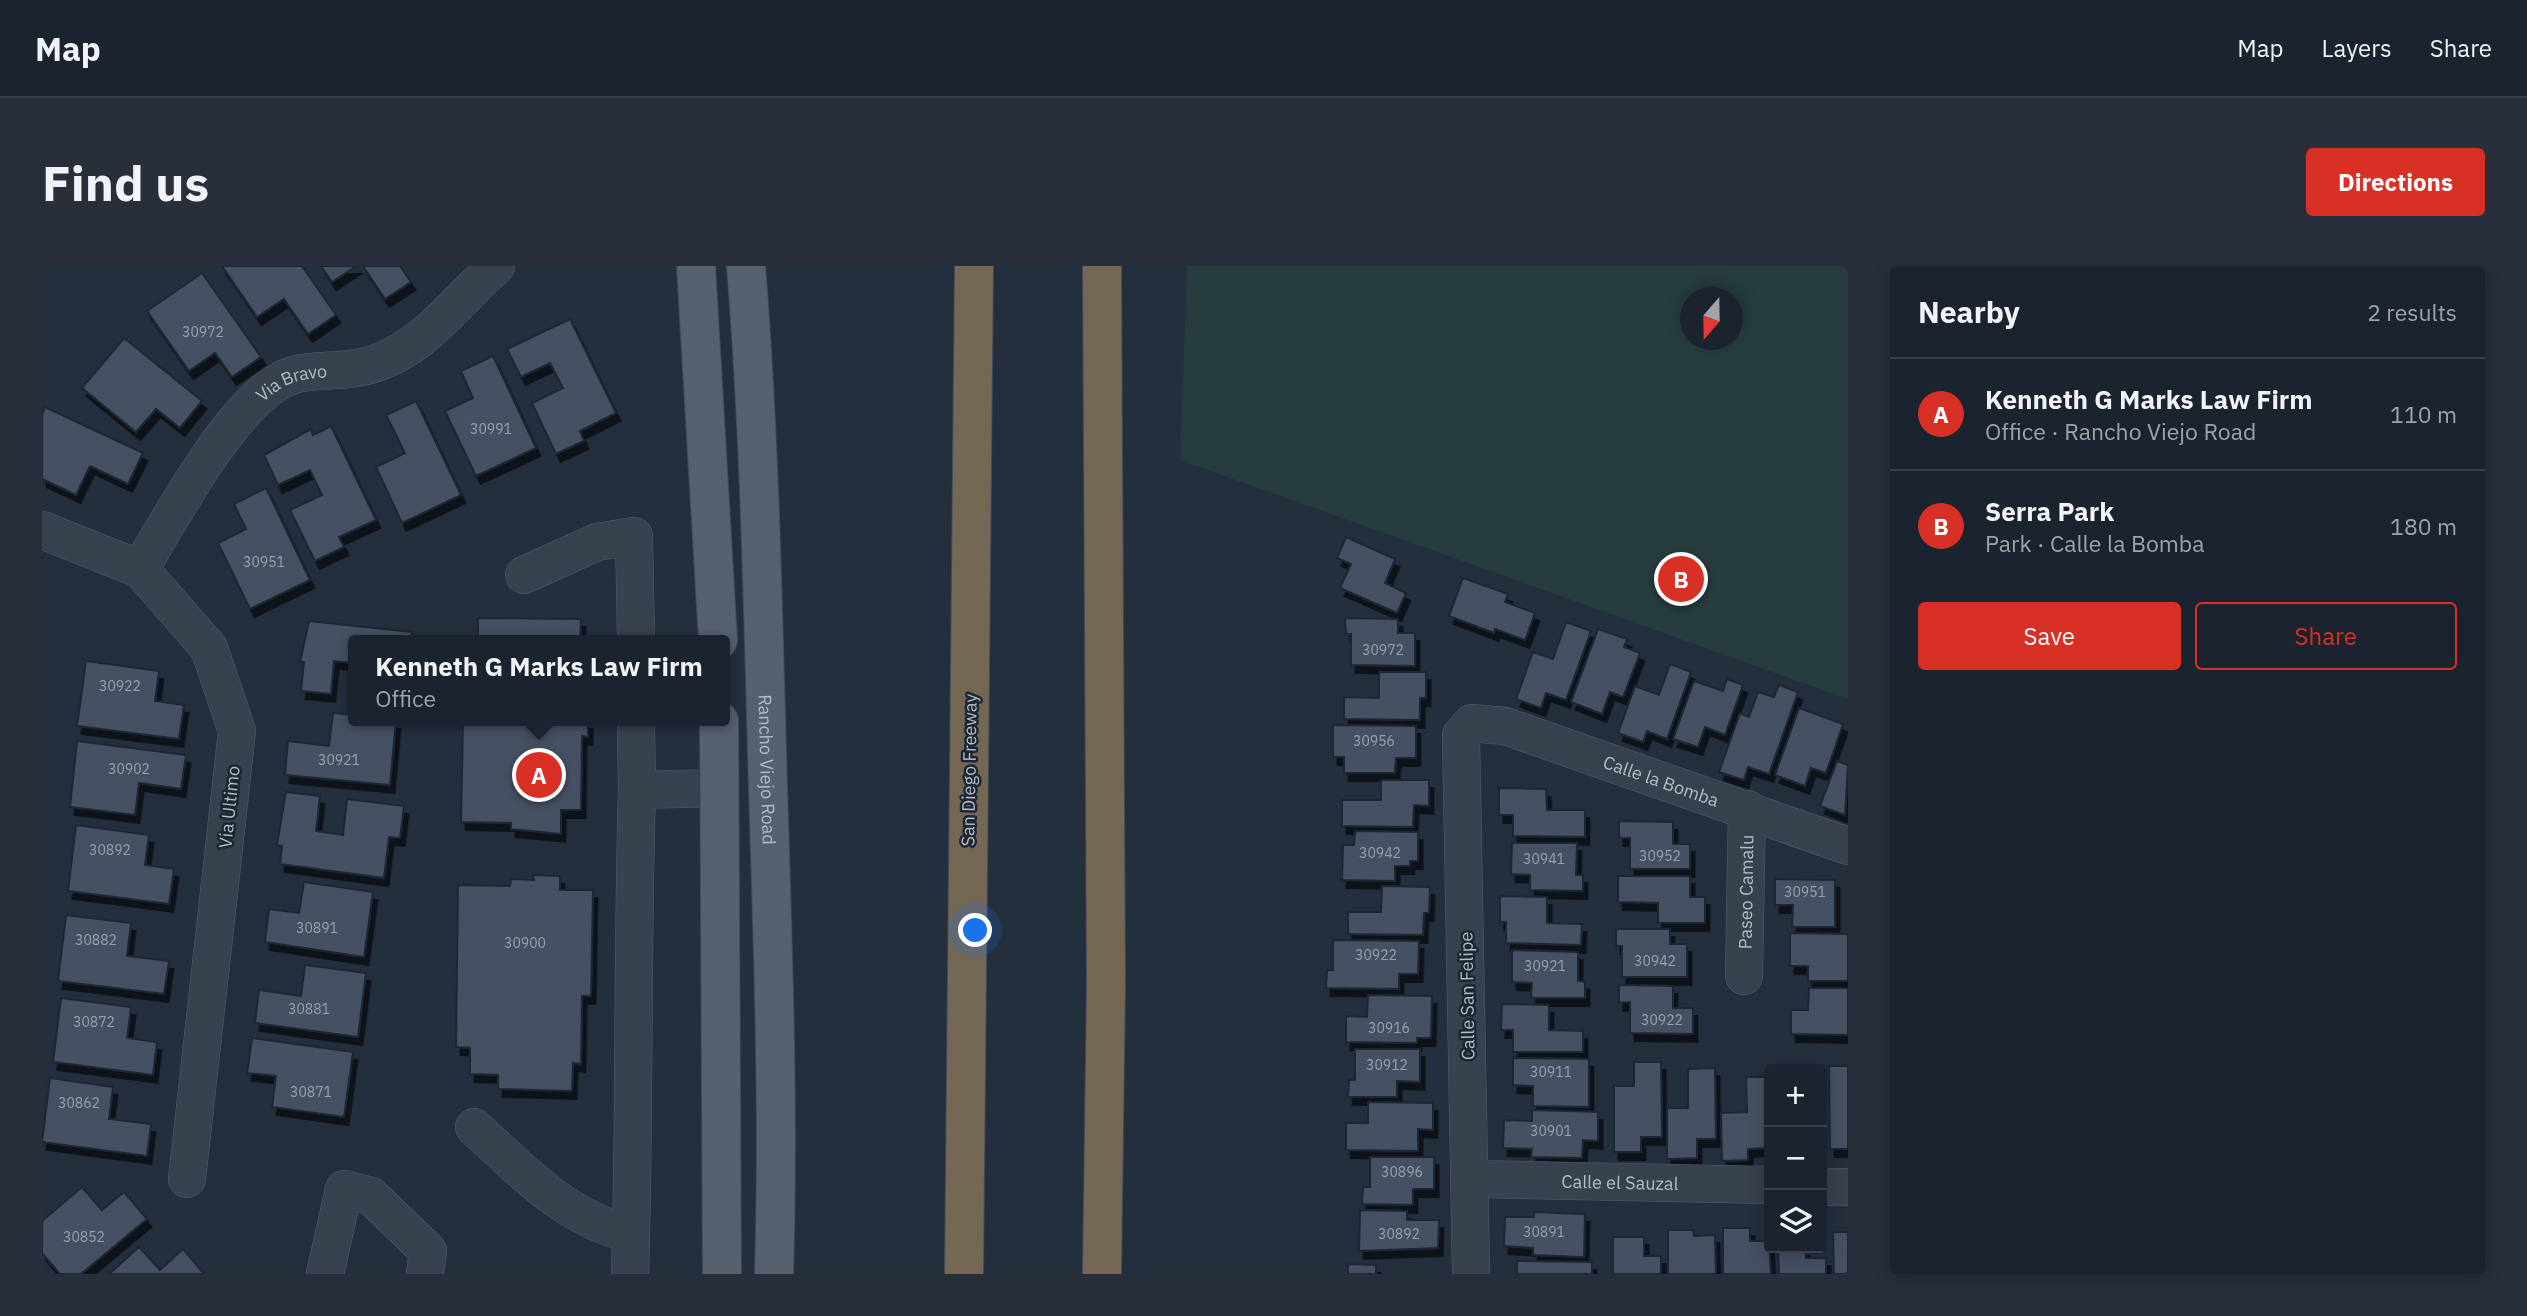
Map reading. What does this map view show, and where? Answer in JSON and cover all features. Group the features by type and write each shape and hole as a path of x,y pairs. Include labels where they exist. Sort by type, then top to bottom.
{"highway":[{"name":"San Diego Freeway","path":"964,1274 974,266"},
{"path":"1102,266 1106,984 1102,1274"}],"main road":[{"path":"696,266 718,635"},
{"name":"Rancho Viejo Road","path":"746,266 755,387 764,615 776,1075 770,1271"},
{"path":"719,726 722,1274"}],"street":[{"name":"Via Bravo","path":"140,569 234,424 275,384 310,369 362,367 418,343 496,266"},
{"name":"Via Ultimo","path":"42,530 140,569 209,648 237,731 187,1179"},
{"path":"524,575 597,542 634,536 636,635"},
{"name":"Calle la Bomba","path":"1472,723 1505,726 1848,846"},
{"name":"Calle San Felipe","path":"1471,1274 1461,735 1472,723"},
{"path":"630,1274 634,1146 636,726"},
{"path":"637,790 720,788"},
{"name":"Paseo Camalu","path":"1744,976 1746,809"},
{"path":"474,1127 551,1197 604,1228 631,1234"},
{"name":"Calle el Sauzal","path":"1471,1179 1764,1185"},
{"path":"1827,1187 1848,1187"},
{"path":"326,1274 344,1189 371,1196 428,1251 425,1274"}],"green space":[{"path":"1187,266 1848,266 1848,699 1180,460"}],"building":[{"path":"222,266 302,266 336,315 308,334 284,299 257,317"},
{"path":"321,266 356,266 332,282"},
{"path":"363,266 400,266 411,282 385,299"},
{"path":"202,273 261,357 232,377 215,353 189,371 147,311"},
{"path":"570,319 616,413 580,431 584,441 556,454 532,403 563,388 550,363 521,377 507,349"},
{"path":"124,338 202,401 180,428 156,409 136,432 82,388"},
{"path":"493,356 536,448 476,476 445,411 473,398 461,371"},
{"path":"416,401 461,495 402,523 376,467 405,453 386,415"},
{"path":"45,407 143,453 128,484 90,466 76,495 42,479 42,415"},
{"path":"331,426 376,520 339,537 344,547 315,561 290,510 322,495 310,470 278,485 264,455 311,429 313,435"},
{"path":"266,488 310,580 250,609 218,543 246,529 234,504"},
{"path":"1346,537 1395,559 1385,583 1406,593 1397,613 1340,588 1351,564 1337,558"},
{"path":"1463,578 1508,594 1505,602 1535,613 1525,640 1495,629 1494,633 1449,616"},
{"path":"478,618 581,619 580,635 478,635"},
{"path":"1345,618 1398,619 1398,633 1415,633 1415,666 1351,665 1351,634 1346,634"},
{"path":"309,621 412,632 412,635 348,635 348,662 334,661 331,694 301,691 304,662 300,662"},
{"path":"1566,622 1591,631 1566,700 1546,693 1541,708 1516,699 1533,652 1553,659"},
{"path":"1598,629 1627,639 1624,647 1640,653 1623,697 1610,692 1602,714 1571,702"},
{"path":"86,661 159,671 155,701 184,705 179,739 77,726"},
{"path":"1670,664 1691,672 1667,739 1647,731 1643,742 1618,733 1635,686 1659,695"},
{"path":"1379,672 1426,672 1426,698 1420,698 1420,720 1344,719 1344,697 1379,698"},
{"path":"1727,679 1743,685 1725,735 1705,727 1698,747 1673,739 1694,681 1723,691"},
{"path":"1779,685 1798,692 1769,774 1748,767 1744,780 1719,772 1740,713 1749,717 1758,692 1774,697"},
{"path":"1799,708 1843,724 1826,773 1811,768 1805,786 1775,775"},
{"path":"333,713 348,714 348,726 396,726 390,785 285,775 288,741 329,746"},
{"path":"1333,725 1416,726 1416,758 1396,758 1395,773 1344,773 1344,757 1333,757"},
{"path":"463,726 588,726 588,737 582,736 581,810 561,810 561,834 511,829 511,823 461,822"},
{"path":"77,741 186,755 181,789 139,783 135,815 70,807"},
{"path":"1837,761 1848,765 1845,815 1820,806"},
{"path":"1381,780 1429,780 1429,806 1414,805 1413,827 1342,826 1342,800 1381,800"},
{"path":"1499,788 1546,789 1547,810 1585,810 1585,837 1513,836 1513,815 1499,815"},
{"path":"286,792 320,796 316,831 343,835 347,799 404,806 400,838 389,837 384,878 280,864 282,846 277,845"},
{"path":"1619,821 1673,822 1673,844 1690,844 1690,869 1630,869 1630,838 1619,838"},
{"path":"76,825 149,835 145,865 174,869 169,904 68,891"},
{"path":"1355,831 1418,832 1418,861 1410,861 1410,866 1395,866 1395,881 1342,880 1343,845 1354,845"},
{"path":"1512,843 1577,843 1576,875 1583,875 1583,891 1530,890 1530,875 1511,874"},
{"path":"533,875 560,876 560,890 593,890 591,996 582,996 581,1064 573,1063 572,1091 498,1089 498,1075 470,1074 470,1048 456,1047 458,885 510,886 511,879 534,880"},
{"path":"1618,876 1690,876 1690,897 1705,897 1705,923 1658,923 1658,903 1618,902"},
{"path":"1775,879 1835,880 1835,927 1792,927 1793,905 1775,905"},
{"path":"304,882 373,892 364,957 265,942 269,909 299,913"},
{"path":"1382,886 1430,887 1429,913 1424,913 1423,935 1348,934 1348,912 1381,912"},
{"path":"1500,896 1547,897 1547,923 1582,924 1581,945 1506,943 1506,922 1500,922"},
{"path":"66,915 131,923 127,956 169,961 164,994 58,981"},
{"path":"1616,929 1670,929 1670,944 1687,944 1687,977 1622,977 1622,946 1616,946"},
{"path":"1790,933 1848,934 1848,981 1808,981 1808,966 1790,966"},
{"path":"1333,940 1419,941 1418,974 1399,974 1399,989 1326,988 1327,970 1333,970"},
{"path":"1512,950 1578,952 1578,981 1585,982 1585,998 1531,998 1532,983 1512,982"},
{"path":"305,965 366,973 358,1037 255,1023 259,990 301,996"},
{"path":"1619,985 1673,986 1673,1008 1693,1008 1693,1034 1630,1033 1630,1002 1619,1003"},
{"path":"1809,988 1848,988 1848,1035 1791,1034 1791,1010 1808,1010"},
{"path":"1368,995 1432,996 1431,1038 1417,1038 1417,1043 1346,1042 1346,1016 1367,1017"},
{"path":"61,998 131,1007 127,1038 157,1042 153,1075 53,1062"},
{"path":"1502,1004 1549,1005 1549,1030 1583,1031 1583,1052 1513,1052 1513,1030 1501,1030"},
{"path":"252,1038 353,1052 344,1117 272,1107 276,1076 247,1073"},
{"path":"1355,1049 1420,1049 1420,1082 1397,1081 1397,1097 1348,1097 1349,1080 1355,1080"},
{"path":"1513,1058 1589,1059 1589,1107 1533,1106 1533,1086 1513,1085"},
{"path":"1634,1062 1661,1062 1662,1137 1641,1137 1641,1152 1614,1152 1614,1086 1634,1086"},
{"path":"1829,1066 1848,1066 1848,1149 1830,1149"},
{"path":"1715,1068 1716,1139 1697,1139 1697,1158 1667,1159 1667,1108 1688,1108 1688,1069"},
{"path":"1746,1077 1764,1077 1764,1148 1748,1149 1748,1160 1722,1161 1721,1113 1747,1112"},
{"path":"50,1078 113,1087 109,1119 151,1124 147,1156 42,1142"},
{"path":"1368,1102 1433,1103 1433,1130 1418,1129 1418,1151 1346,1150 1346,1123 1368,1123"},
{"path":"1532,1110 1598,1112 1598,1141 1583,1140 1582,1158 1531,1157 1532,1149 1503,1148 1504,1120 1532,1121"},
{"path":"1370,1157 1434,1157 1434,1189 1413,1189 1413,1205 1362,1204 1363,1187 1370,1187"},
{"path":"82,1187 102,1210 124,1192 147,1219 81,1274 60,1274 42,1253 42,1221"},
{"path":"1360,1210 1407,1211 1407,1220 1439,1220 1438,1248 1359,1251"},
{"path":"1534,1212 1585,1214 1584,1257 1533,1255 1533,1248 1504,1246 1505,1217 1534,1217"},
{"path":"1723,1228 1750,1228 1750,1241 1764,1241 1764,1253 1770,1253 1771,1274 1723,1274"},
{"path":"1668,1230 1693,1230 1694,1236 1715,1235 1716,1274 1668,1274"},
{"path":"1833,1232 1848,1232 1848,1274 1834,1274"},
{"path":"1613,1237 1644,1237 1644,1256 1661,1256 1661,1274 1613,1274"},
{"path":"139,1247 160,1270 183,1249 204,1274 109,1274"},
{"path":"1778,1253 1806,1253 1806,1258 1826,1258 1826,1274 1779,1274"},
{"path":"1517,1261 1592,1262 1592,1274 1517,1274"},
{"path":"1348,1264 1376,1265 1376,1274 1348,1274"}],"place":[{"name":"Serra Park","path":"1681,579"},
{"name":"Kenneth G Marks Law Firm","path":"539,775"}]}
